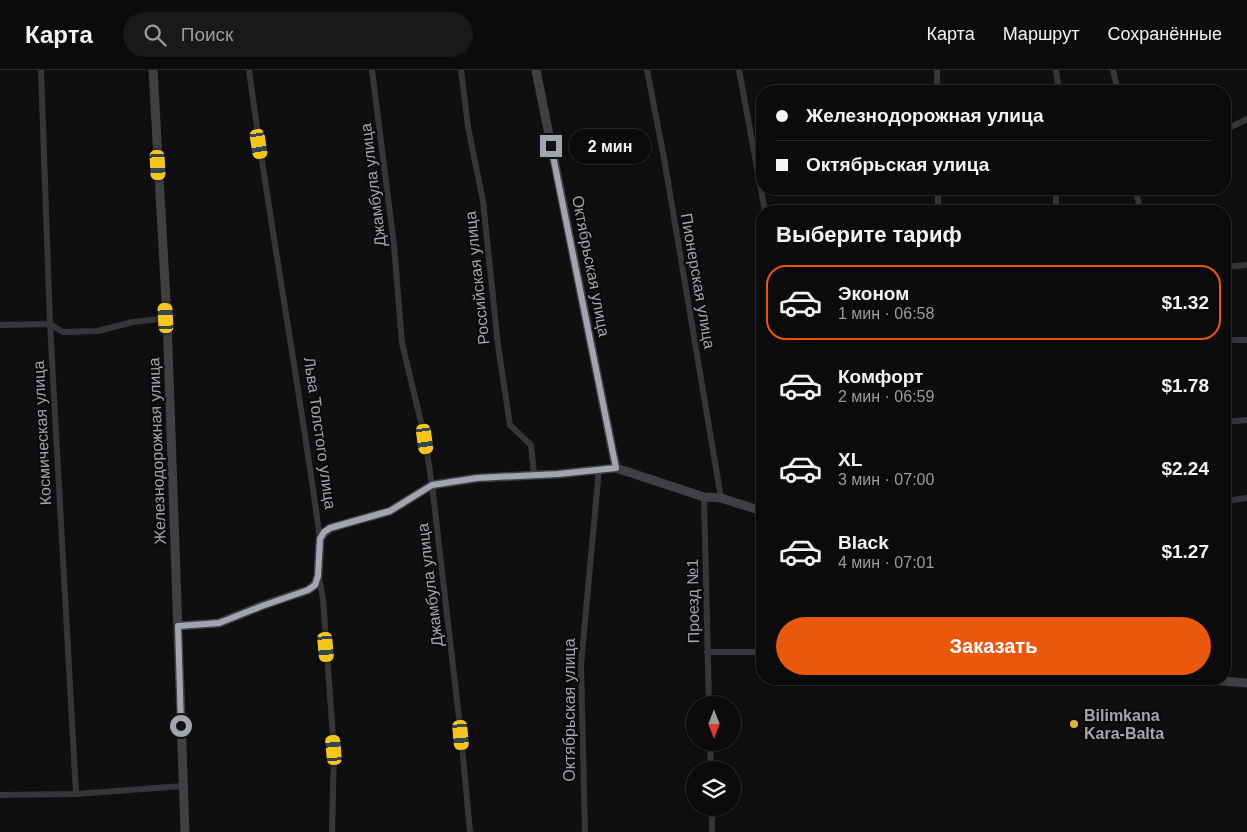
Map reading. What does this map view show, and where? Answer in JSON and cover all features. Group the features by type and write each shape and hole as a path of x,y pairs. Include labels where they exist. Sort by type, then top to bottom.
{"street":[{"name":"Космическая улица","path":"41,70 50,324 76,794"},
{"name":"Железнодорожная улица","path":"153,70 166,318 185,832"},
{"name":"Льва Толстого улица","path":"249,70 307,443 320,539 318,576 323,599 334,750 332,832"},
{"name":"Джамбула улица","path":"372,70 394,245 402,343 425,439 432,485 461,735 470,832"},
{"name":"Российская улица","path":"461,70 468,127 483,201 498,345 510,425 531,445 534,474"},
{"name":"Октябрьская улица","path":"536,70 616,468"},
{"name":"Пионерская улица","path":"647,70 664,158 721,498"},
{"path":"739,70 756,162"},
{"path":"937,70 937,85"},
{"path":"1056,70 1058,85"},
{"path":"1113,70 1117,85"},
{"path":"1231,127 1247,119"},
{"path":"1231,266 1247,265"},
{"path":"0,325 50,324 63,332 98,331 133,322 166,318"},
{"path":"1231,340 1247,340"},
{"path":"1231,421 1247,420"},
{"path":"320,539 324,532 330,528 390,511 432,485 477,478 558,474 599,469 616,468 704,497 721,498 756,509"},
{"name":"Октябрьская улица","path":"585,832 581,665 599,469"},
{"name":"Проезд №1","path":"704,497 709,696"},
{"path":"1231,500 1247,498"},
{"path":"178,626 219,623 308,590 315,585 318,576"},
{"path":"707,652 756,652"},
{"path":"1231,682 1247,683"},
{"path":"0,795 76,794 183,786"},
{"path":"712,816 712,832"}],"place":[{"name":"Bilimkana Kara-Balta","path":"1074,724"}],"route":[{"path":"181,726 178,626 219,623 308,590 315,585 318,576 320,539 324,532 330,528 390,511 432,485 477,478 558,474 616,468 551,146"}]}
